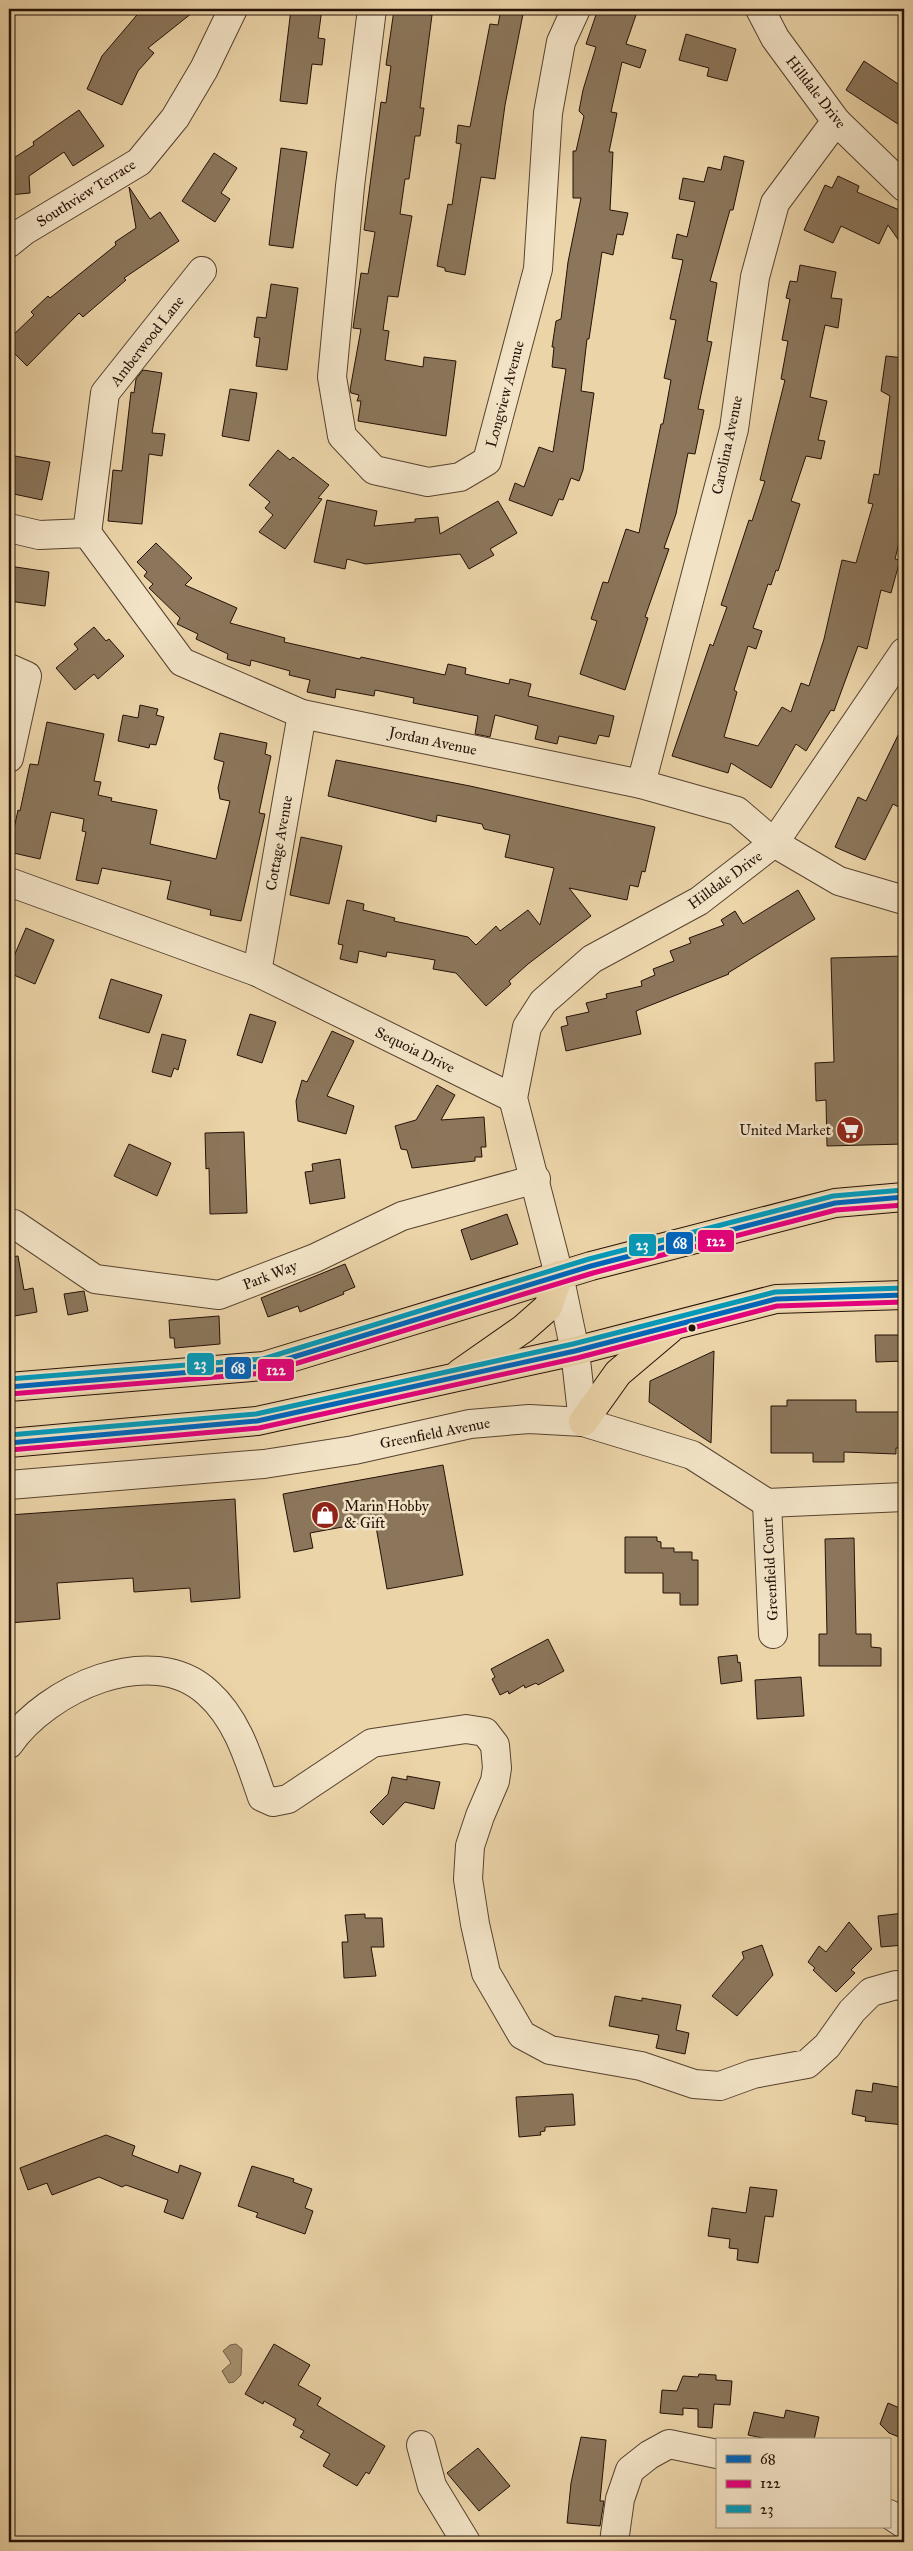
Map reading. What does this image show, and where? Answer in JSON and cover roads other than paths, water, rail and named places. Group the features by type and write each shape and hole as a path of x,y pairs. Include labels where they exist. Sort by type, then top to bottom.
{"main road":[{"path":"9,1387 264,1366 558,1275 835,1203 904,1197"},
{"path":"451,1380 523,1329 548,1307 558,1275"},
{"path":"9,1442 257,1421 451,1380 575,1351 776,1298 904,1295"},
{"path":"583,1422 618,1373 675,1325"}],"street":[{"name":"Southview Terrace","path":"9,243 24,231 139,162 175,118 204,69 232,9"},
{"name":"Longview Avenue","path":"372,9 350,186 332,377 342,436 374,470 428,482 460,477 487,461 538,269 548,113 561,42 576,9"},
{"name":"Hilldale Drive","path":"760,9 774,38 836,121 904,187"},
{"name":"Carolina Avenue","path":"641,784 734,429 755,276 775,204 836,121"},
{"name":"Amberwood Lane","path":"87,533 105,393 202,271"},
{"path":"9,528 39,535 87,533"},
{"name":"Jordan Avenue","path":"87,533 182,662 302,714 641,784 737,811 774,843 839,881 903,899"},
{"name":"Hilldale Drive","path":"513,1098 527,1027 550,995 592,959 699,902 774,843 904,652"},
{"path":"9,668 27,676 9,758"},
{"name":"Cottage Avenue","path":"256,972 302,714"},
{"name":"Sequoia Drive","path":"9,882 256,972 513,1098"},
{"path":"513,1098 536,1179 575,1351 583,1422"},
{"name":"Park Way","path":"9,1224 14,1224 95,1279 220,1295 315,1258 402,1216 536,1179"},
{"name":"Greenfield Avenue","path":"9,1485 264,1464 354,1450 470,1424 529,1419 583,1422 692,1455 767,1504"},
{"path":"767,1504 904,1497"},
{"name":"Greenfield Court","path":"767,1504 773,1634"},
{"path":"9,1744 19,1730 39,1711 89,1684 117,1673 148,1670 175,1672 208,1692 232,1722 249,1757 262,1797 273,1802 288,1799 372,1743 466,1729 485,1732 495,1744 497,1768 495,1781 470,1846 468,1879 475,1924 486,1973 513,2020 522,2035 550,2050 641,2066 694,2084 720,2086 753,2074 807,2064 827,2046 852,2012 871,1992 896,1986 904,1987"},
{"path":"614,2542 620,2499 630,2470 649,2455 669,2444 716,2454"},
{"path":"421,2445 432,2486 466,2542"},
{"path":"890,2515 904,2524"}],"place":[{"name":"United Market","path":"850,1130"},
{"name":"Marin Hobby & Gift","path":"325,1515"}]}
